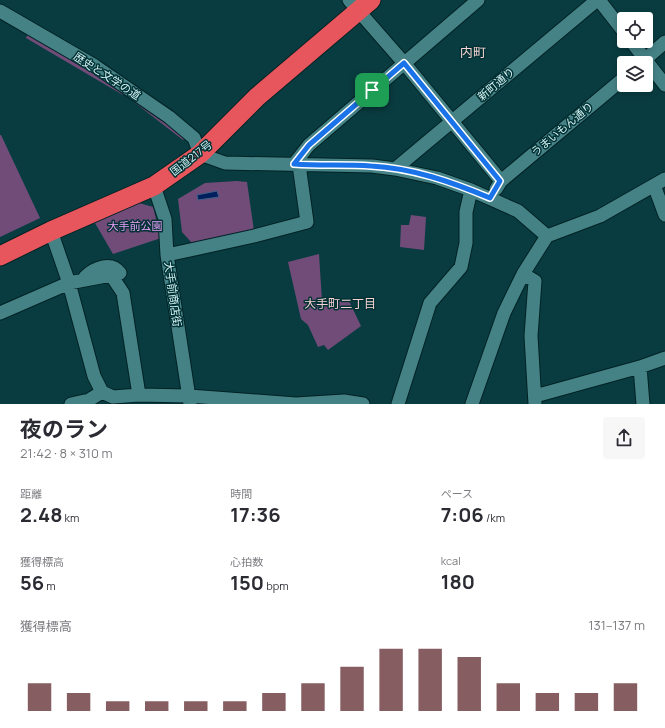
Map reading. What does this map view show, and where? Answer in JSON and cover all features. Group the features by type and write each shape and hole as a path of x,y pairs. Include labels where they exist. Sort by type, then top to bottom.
{"highway":[{"name":"国道217号","path":"0,256 51,231 154,186 200,154 257,97 359,4"}],"street":[{"path":"168,255 254,236 307,222 296,164 309,145 478,0"},
{"path":"598,0 617,23"},
{"name":"新町通り","path":"395,169 598,0"},
{"path":"359,4 404,63 500,181"},
{"name":"歴史と文学の道","path":"0,11 95,66 169,117 194,138 200,154"},
{"path":"650,56 665,42"},
{"path":"653,71 665,85"},
{"name":"うまいもん通り","path":"490,198 500,181 617,84"},
{"path":"200,154 224,163 372,166 395,169 437,178 471,190 518,211 547,236"},
{"path":"472,404 504,314 523,274 547,236 600,216 660,182 665,215"},
{"name":"大手前商店街","path":"154,186 165,220 177,325 190,400"},
{"path":"398,404 430,303 461,267 466,243 466,212 471,190"},
{"path":"51,231 75,282 94,376 102,392 113,397 139,396 190,400 296,404 344,401 363,404"},
{"path":"523,274 536,281 531,336 535,400 665,358"},
{"path":"0,313 75,282 111,275 123,293 139,396"},
{"path":"640,367 643,404"},
{"path":"71,404 89,400 102,392"}],"green space":[{"path":"28,33 125,91 123,95 26,38"},
{"path":"137,98 186,136 183,140 134,102"},
{"path":"0,135 40,218 0,237"},
{"path":"237,181 247,182 254,231 192,243 182,232 178,199 205,183"},
{"name":"大手前公園","path":"139,203 153,207 161,238 113,254 95,223"},
{"path":"411,215 426,217 424,250 400,247 401,225 409,225"},
{"path":"319,254 322,301 349,301 361,326 328,350 324,345 318,347 308,325 301,319 288,262"}],"water":[{"path":"217,191 219,197 198,200 197,195"}],"district":[{"name":"内町","path":"473,52"},
{"name":"大手町二丁目","path":"340,304"}],"route":[{"path":"404,63 500,181 490,198 437,178 395,169 372,166 294,164 309,145 372,90 404,63"}]}
